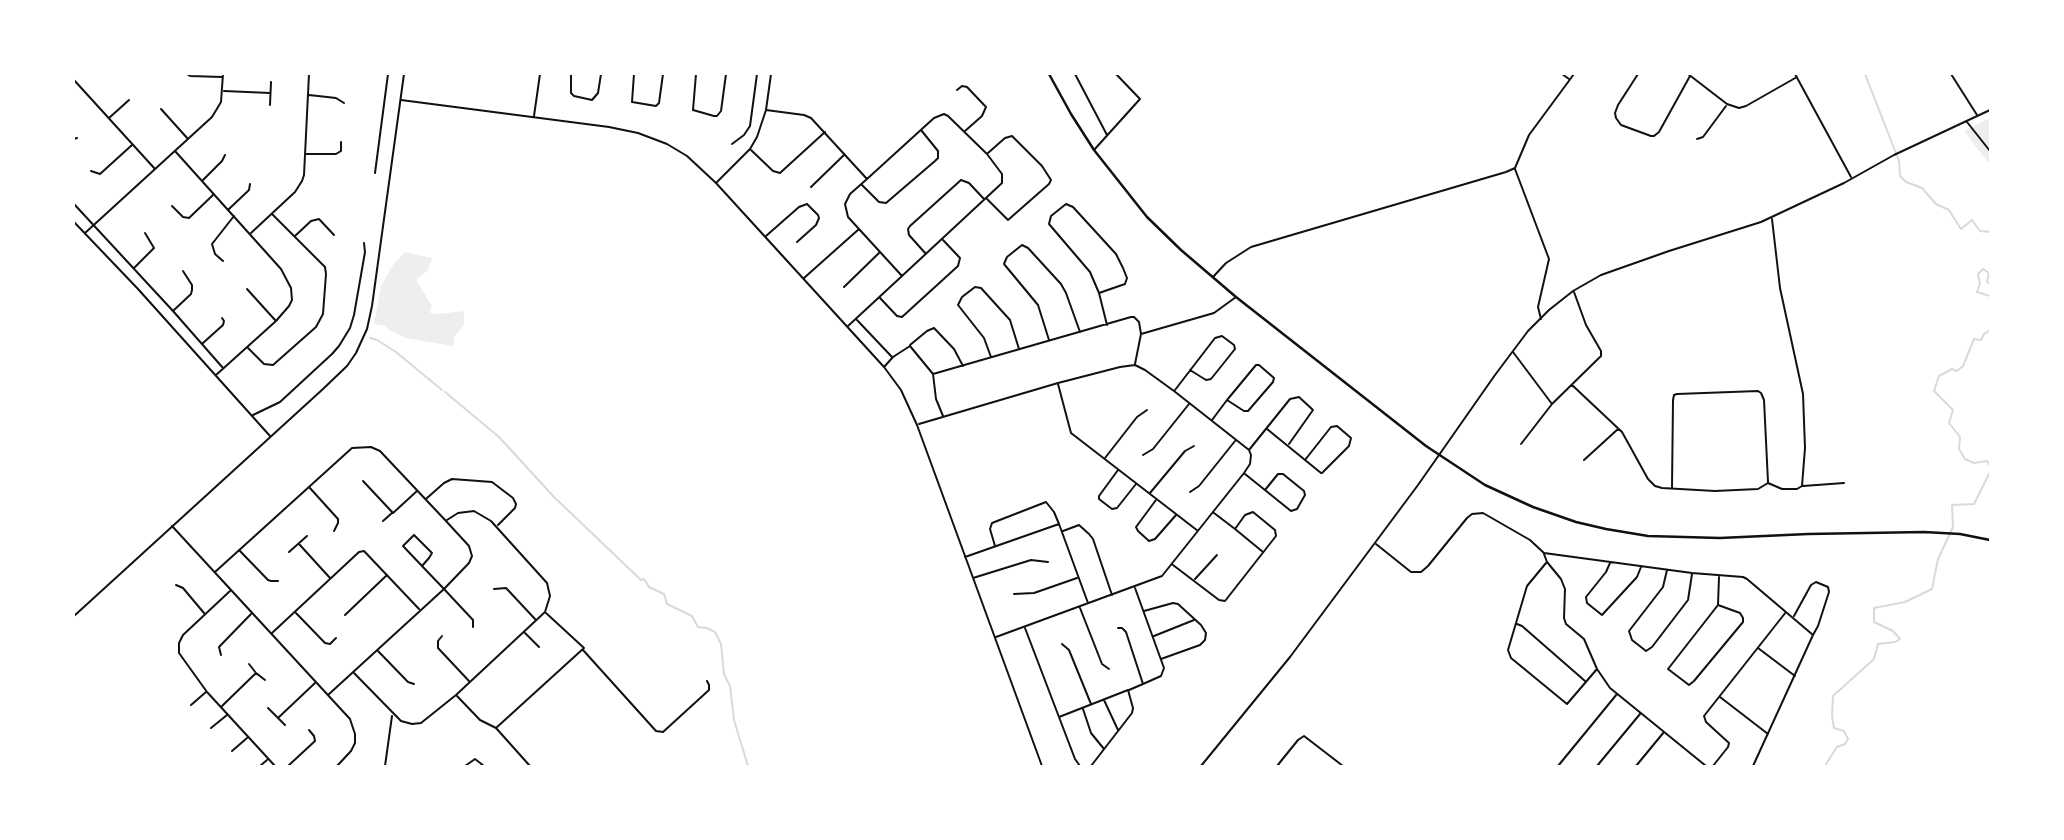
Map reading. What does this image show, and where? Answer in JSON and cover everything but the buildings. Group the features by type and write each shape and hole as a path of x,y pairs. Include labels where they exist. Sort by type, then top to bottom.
{"main road":[{"path":"1049,74 1094,150 1147,217 1181,250 1212,278 1438,455 1485,485 1533,507 1576,522 1627,533 1681,538 1889,532 1948,533 1990,540"}],"street":[{"path":"85,234 217,111 223,91 223,75 187,74"},
{"path":"250,234 300,186 304,175 309,74"},
{"path":"375,173 388,74"},
{"path":"74,616 271,437 347,366 356,353 367,329 372,306 404,74"},
{"path":"534,117 540,74"},
{"path":"571,74 571,93 592,100 598,93 601,74"},
{"path":"634,74 632,102 656,106 659,103 663,74"},
{"path":"696,74 693,110 717,116 721,111 726,74"},
{"path":"732,144 744,135 750,126 757,74"},
{"path":"716,183 750,149 766,110 771,74"},
{"path":"1074,74 1108,136"},
{"path":"1094,150 1140,99 1115,74"},
{"path":"1562,74 1570,80"},
{"path":"1212,278 1226,262 1251,247 1515,168 1529,135 1574,74"},
{"path":"1638,74 1618,104 1616,118 1621,125 1651,136 1660,132 1689,75 1734,107 1746,106 1796,75 1852,179"},
{"path":"1951,74 1977,116"},
{"path":"74,80 155,169"},
{"path":"270,105 271,82"},
{"path":"74,88 77,85"},
{"path":"957,90 962,86 967,87 986,107 982,116 964,131"},
{"path":"223,91 270,93"},
{"path":"308,94 336,98 344,103"},
{"path":"108,119 129,100"},
{"path":"400,100 609,127 653,137 687,156 716,183 884,367 901,390 917,425 1042,766"},
{"path":"1697,139 1703,136 1727,104"},
{"path":"161,109 188,139"},
{"path":"766,110 808,116 867,179"},
{"path":"1201,766 1290,657 1512,351 1541,319 1573,291 1614,269 1761,222 1990,110"},
{"path":"848,327 999,187 1002,178 987,154 944,114 934,118 850,194 845,204 848,217 902,276"},
{"path":"1966,121 1990,151"},
{"path":"861,184 879,202 886,203 935,161 938,151 921,130"},
{"path":"750,149 773,171 780,173 825,132"},
{"path":"927,254 909,235 908,229 961,180 969,183 1008,220 1051,180 1034,157 1012,136 1004,138 987,154"},
{"path":"305,154 336,154 341,151 341,142"},
{"path":"91,172 100,174 132,144"},
{"path":"175,152 281,269 291,288 292,300 276,321 216,375"},
{"path":"811,187 845,154"},
{"path":"201,181 225,155"},
{"path":"1515,168 1549,259 1538,307 1541,319"},
{"path":"228,210 249,190 250,184"},
{"path":"172,206 183,217 190,218 214,195"},
{"path":"74,204 223,369"},
{"path":"765,236 799,207 807,204 819,218 816,225 797,242"},
{"path":"1099,293 1122,286 1127,278 1116,254 1073,207 1066,204 1051,216 1049,224 1090,272 1099,293 1107,325"},
{"path":"247,347 264,364 272,365 316,327 320,320 325,267 272,214"},
{"path":"223,261 215,254 212,244 234,216"},
{"path":"1771,217 1780,288 1803,394 1805,447 1802,486"},
{"path":"294,236 311,221 319,219 334,235"},
{"path":"74,222 271,437"},
{"path":"804,279 859,229"},
{"path":"134,269 154,248 145,233"},
{"path":"880,298 897,316 902,317 958,265 960,258 943,239"},
{"path":"252,415 280,402 339,346 354,315 365,252 364,243"},
{"path":"1049,341 1038,305 1004,264 1007,257 1022,245 1028,248 1061,284 1080,332"},
{"path":"844,286 880,252"},
{"path":"173,311 191,294 192,285 183,271"},
{"path":"991,358 981,333 958,305 962,297 975,286 981,288 1010,320 1020,349"},
{"path":"247,289 276,321"},
{"path":"1521,444 1552,404 1601,356 1573,291"},
{"path":"1141,334 1214,313 1236,297"},
{"path":"933,374 1134,317 1139,323 1141,334 1135,365"},
{"path":"203,344 223,325 222,318"},
{"path":"856,319 893,357"},
{"path":"884,367 893,357 934,328 954,349 963,366"},
{"path":"1174,391 1190,370 1217,336 1222,336 1234,345 1235,349 1211,379 1206,380 1190,370"},
{"path":"910,346 933,374 936,399 943,417"},
{"path":"1512,351 1552,404"},
{"path":"917,425 1058,383 1135,365 1174,391 1249,450 1252,459 1244,473 1162,576 995,638"},
{"path":"1211,421 1227,400 1256,365 1274,378 1248,411 1227,400"},
{"path":"1058,383 1070,433 1198,531"},
{"path":"1572,385 1619,428 1651,483 1662,488 1715,491 1758,489 1768,483 1783,489 1797,489 1802,486 1844,483"},
{"path":"1672,488 1673,400 1677,394 1761,393 1764,400 1768,483"},
{"path":"1249,450 1290,399 1299,397 1313,410 1288,445"},
{"path":"1143,455 1153,450 1189,403"},
{"path":"1104,458 1137,417 1147,410"},
{"path":"1267,429 1305,460 1323,473 1351,444 1351,438 1337,426 1331,427 1305,460"},
{"path":"1584,460 1619,428"},
{"path":"1189,492 1199,486 1236,440"},
{"path":"215,572 352,448 366,446 380,451 418,490 469,546 472,556 469,563 328,695"},
{"path":"1149,493 1185,451 1194,446"},
{"path":"1119,470 1099,496 1112,509 1117,508 1136,484"},
{"path":"1244,473 1265,490 1293,511 1305,495 1304,491 1283,474 1278,474 1265,490"},
{"path":"426,499 448,480 492,482 513,498 516,504 496,526"},
{"path":"363,481 393,513"},
{"path":"308,486 338,519 334,531"},
{"path":"383,521 418,490"},
{"path":"1157,499 1136,527 1149,541 1155,539 1177,515"},
{"path":"995,547 989,529 992,523 1046,502 1054,512 1062,531 1088,604"},
{"path":"353,672 401,721 421,723 457,695 545,612 550,596 547,583 496,526 474,511 458,513 446,521"},
{"path":"1213,512 1263,552"},
{"path":"1172,565 1219,600 1225,601 1276,534 1251,512 1245,515 1235,529"},
{"path":"1375,543 1411,572 1418,573 1429,566 1467,518 1472,514 1483,513 1530,540 1544,552 1747,579 1814,635"},
{"path":"964,557 1059,524"},
{"path":"172,526 350,719 355,743 337,766"},
{"path":"1062,531 1079,526 1089,534 1112,596"},
{"path":"422,566 432,553 414,535 403,546 473,620 473,627"},
{"path":"289,552 307,536"},
{"path":"299,544 330,579"},
{"path":"239,550 268,580 278,581"},
{"path":"271,634 359,552 364,551 420,610"},
{"path":"1544,552 1547,562 1565,589 1566,624 1584,639 1597,668 1610,688 1706,766"},
{"path":"1194,580 1217,555"},
{"path":"972,579 1031,560 1048,562"},
{"path":"1547,562 1527,586 1508,650 1511,658 1567,704 1597,668"},
{"path":"1610,562 1606,572 1586,597 1587,603 1602,615 1634,580 1641,566"},
{"path":"1667,570 1664,587 1629,631 1632,640 1646,651 1688,600 1692,573"},
{"path":"345,615 388,575"},
{"path":"1717,605 1740,613 1742,622 1695,681 1686,684 1668,669 1717,605 1719,576"},
{"path":"1014,594 1034,593 1079,577"},
{"path":"1753,766 1818,626 1829,592 1826,585 1816,582 1811,585 1793,617"},
{"path":"176,586 183,588 205,614"},
{"path":"1059,717 1161,676 1164,668 1135,588"},
{"path":"494,589 506,589 536,620"},
{"path":"231,590 183,635 178,650 207,692 275,766"},
{"path":"1144,611 1176,603 1195,619 1206,633 1203,642 1161,659"},
{"path":"1079,607 1102,664 1109,669"},
{"path":"1713,766 1729,743 1703,718 1787,611"},
{"path":"295,612 326,643 336,638"},
{"path":"545,612 584,648 656,731 663,732 709,690 707,681"},
{"path":"222,655 219,647 252,614"},
{"path":"1153,637 1195,619"},
{"path":"1516,624 1522,626 1586,681"},
{"path":"1025,627 1080,766"},
{"path":"1118,628 1126,632 1143,684"},
{"path":"524,632 539,647"},
{"path":"442,636 438,640 439,648 470,682"},
{"path":"1062,644 1069,650 1091,704"},
{"path":"1757,647 1795,676"},
{"path":"377,649 408,682 414,684"},
{"path":"496,728 583,650"},
{"path":"249,664 265,680"},
{"path":"221,707 256,673"},
{"path":"278,718 315,682"},
{"path":"1091,766 1133,710 1128,690"},
{"path":"191,705 207,692"},
{"path":"1558,766 1618,694"},
{"path":"457,695 480,720 496,728 530,766"},
{"path":"1719,696 1768,734"},
{"path":"1104,699 1119,731"},
{"path":"268,708 285,725"},
{"path":"1083,708 1093,737 1105,750"},
{"path":"385,766 392,713"},
{"path":"1597,766 1641,713"},
{"path":"211,728 228,715"},
{"path":"288,766 314,741 309,730"},
{"path":"1636,766 1664,731"},
{"path":"1277,766 1304,736 1343,766"},
{"path":"232,751 248,737"},
{"path":"260,766 268,759"},
{"path":"466,766 475,760 484,766"}],"shaded area":[{"path":"1990,118 1990,165 1964,131"},
{"path":"405,252 432,258 428,270 416,280 432,306 430,313 464,311 464,325 454,337 453,346 406,338 386,326 374,324 381,286 393,265"}],"waterway":[{"path":"1865,74 1899,161 1900,176 1906,182 1922,188 1936,204 1949,210 1961,229 1972,220 1980,231 1990,232"},
{"path":"1990,284 1987,282 1989,273 1983,269 1978,274 1980,284 1977,292 1990,296"},
{"path":"1990,330 1981,340 1974,339 1963,366 1957,371 1952,369 1939,376 1934,391 1953,410 1949,423 1960,437 1959,449 1965,459 1974,463 1987,461 1990,466"},
{"path":"370,338 396,352 442,390"},
{"path":"445,392 499,437 554,497 641,580 644,579 649,587 664,594 667,604 692,616 698,627 715,632 721,644 724,674 730,686 734,720 748,766"},
{"path":"1827,766 1837,747 1845,744 1848,739 1844,731 1834,728 1833,696 1874,659 1878,644 1900,639 1893,631 1874,622 1874,608 1905,602 1932,589 1938,559 1953,527 1952,505 1974,504 1990,472"}]}
